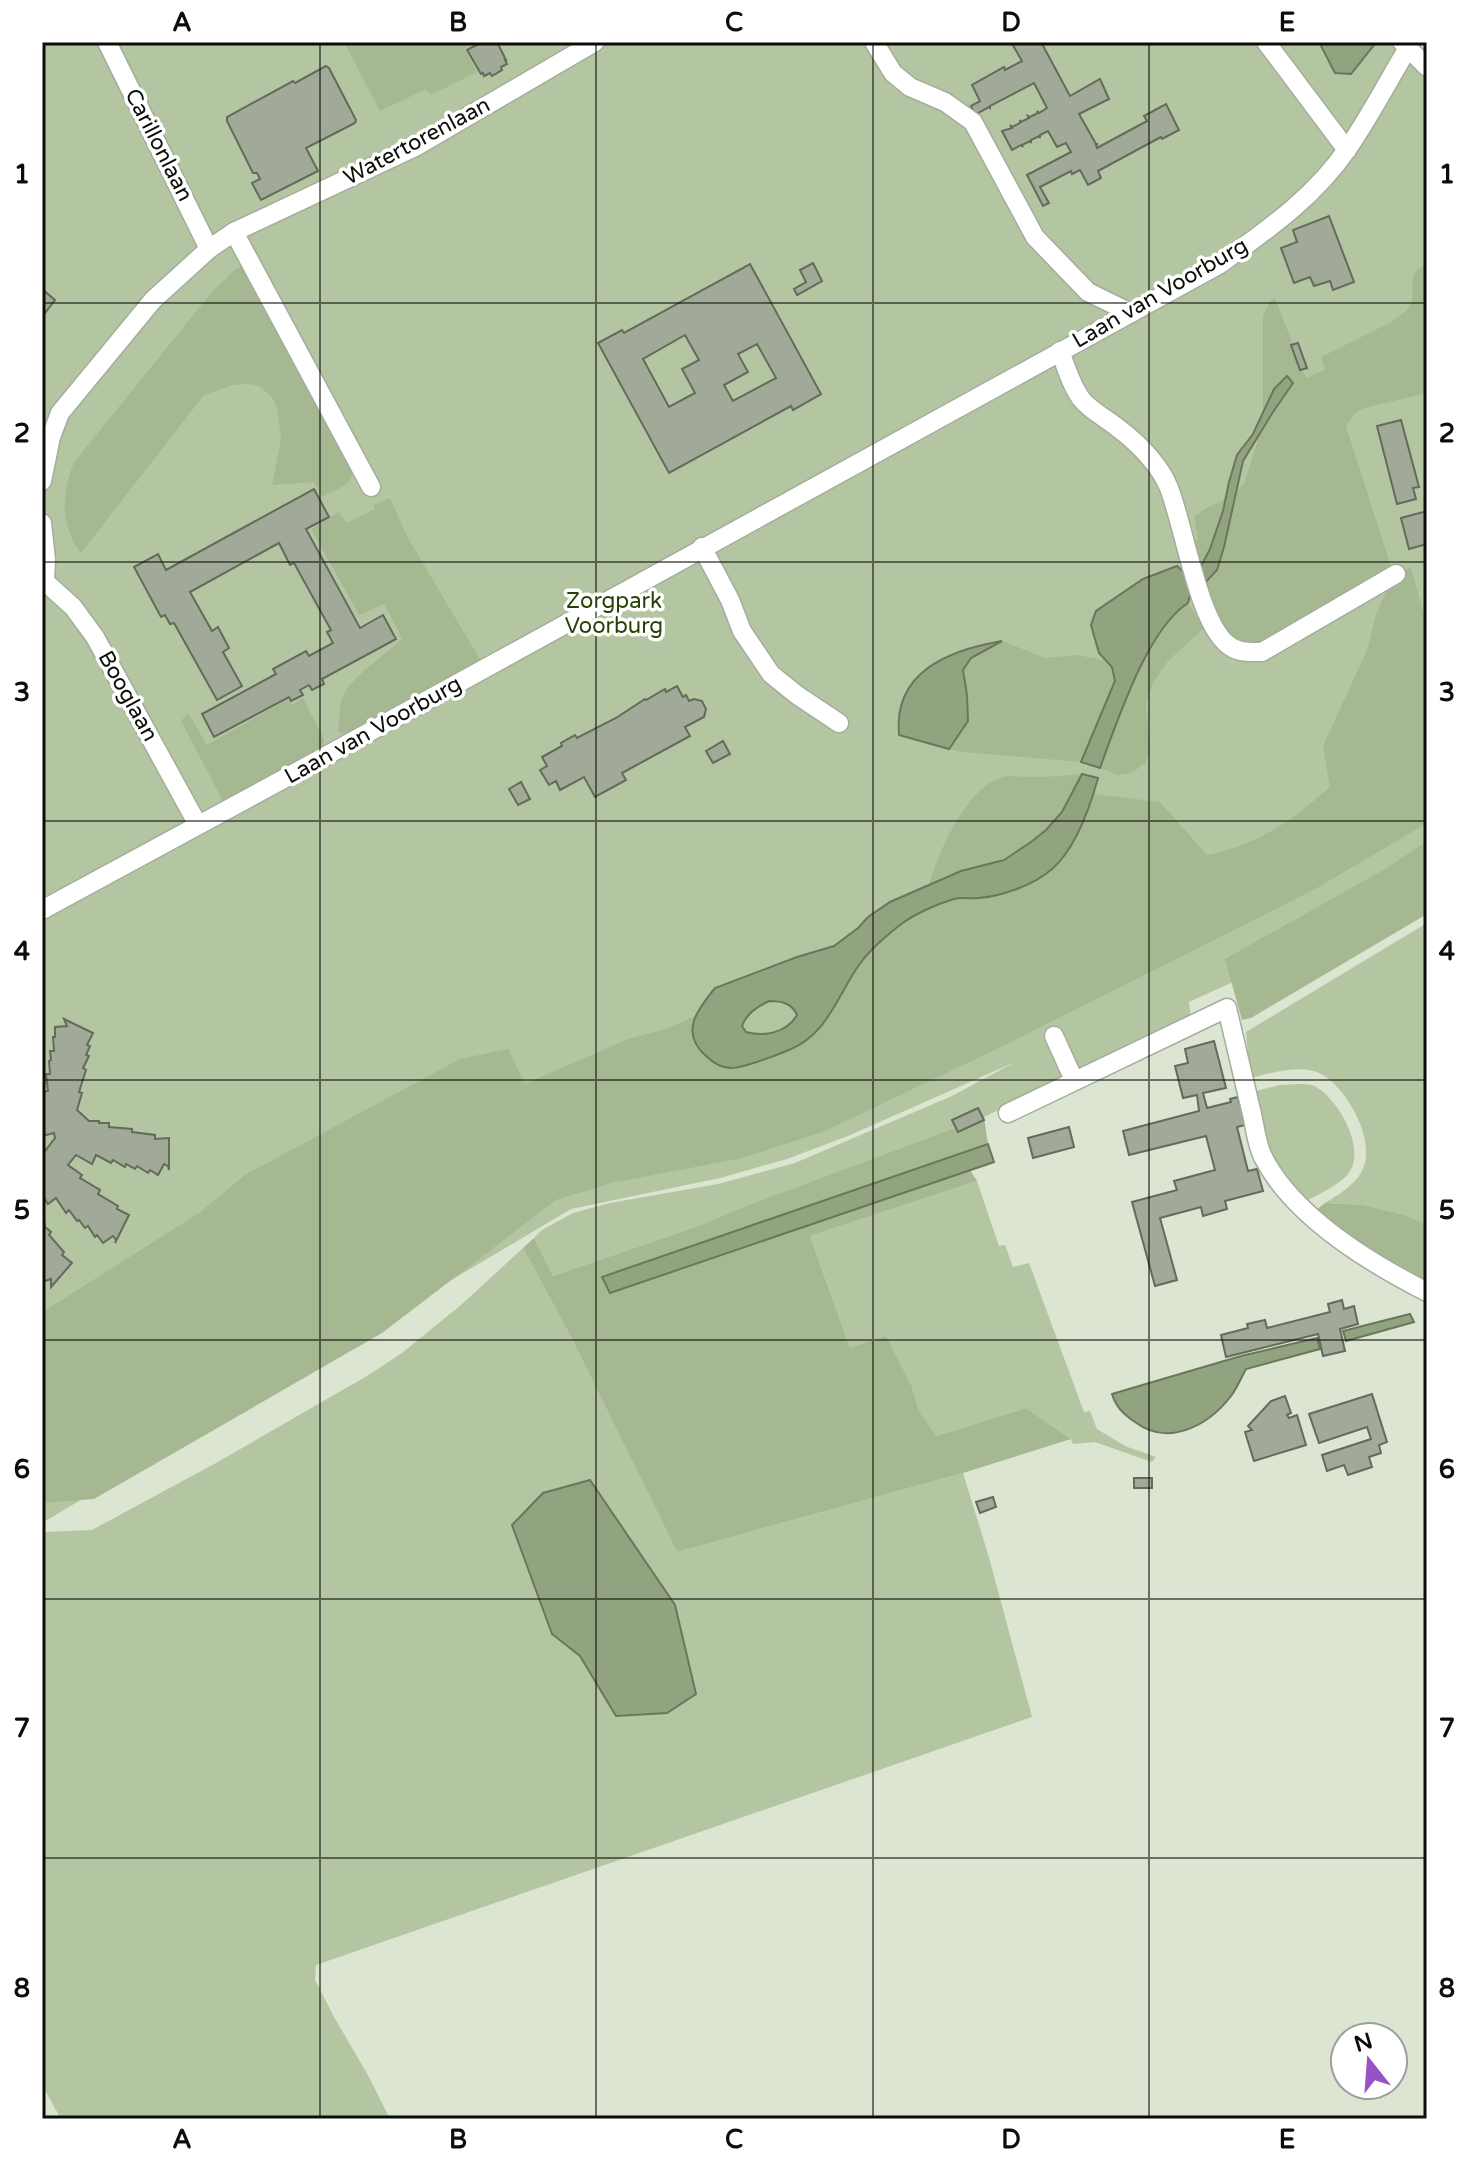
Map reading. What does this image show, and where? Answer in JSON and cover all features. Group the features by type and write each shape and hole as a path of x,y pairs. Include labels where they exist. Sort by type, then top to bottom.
{"street":[{"name":"Carillonlaan","path":"107,42 209,249"},
{"name":"Watertorenlaan","path":"42,481 51,437 60,413 153,300 209,249 234,232 417,146 595,42"},
{"path":"874,42 893,73 910,87 945,102 973,122 1035,237 1088,292 1131,313"},
{"path":"1266,42 1347,150"},
{"path":"1405,45 1427,67"},
{"name":"Laan van Voorburg","path":"42,910 1220,264 1308,195 1347,150 1405,45"},
{"path":"234,232 371,487"},
{"name":"Laan van Voorburg","path":"1060,351 1082,400 1138,445 1167,483 1199,591 1213,628 1227,644 1242,652 1262,652 1396,574"},
{"path":"42,523 46,560 43,580"},
{"path":"702,547 730,600 742,631 771,674 839,723"},
{"name":"Booglaan","path":"43,580 73,607 95,637 198,825"},
{"path":"1008,1113 1227,1008 1262,1155 1282,1186 1307,1212 1342,1240 1427,1292"},
{"path":"1054,1036 1074,1080"}],"green space":[{"name":"Zorgpark Voorburg","path":"42,42 1402,42 1427,67 1427,876 1228,967 1233,982 1189,1002 1191,1018 984,1117 701,1225 553,1276 534,1238 542,1230 573,1213 610,1203 718,1184 795,1163 952,1096 1015,1062 848,1136 787,1159 720,1178 571,1209 42,1523"},
{"path":"1427,923 1427,1225 1406,1215 1363,1205 1325,1203 1341,1193 1362,1171 1366,1146 1358,1118 1342,1092 1315,1071 1287,1070 1250,1078 1246,1032"},
{"path":"1280,1085 1312,1085 1322,1091 1340,1111 1352,1138 1354,1151 1353,1164 1344,1178 1295,1206 1278,1189 1253,1095 1256,1091"},
{"path":"977,1181 999,1246 1005,1245 1013,1267 1029,1263 1084,1412 1090,1411 1097,1429 1125,1446 1156,1457 1152,1462 1095,1442 1073,1444 1071,1439 1026,1408 936,1436 919,1411 912,1387 850,1348 810,1236"},
{"path":"523,1248 571,1337 677,1552 963,1473 1032,1717 316,1965 315,1980 390,2119 61,2119 42,2085 42,1532 92,1530 216,1463 367,1376 402,1353 461,1305","holes":["580,1656 667,1713 616,1716"]}],"shaded area":[{"path":"344,42 474,42 464,48 477,72 431,95 426,89 380,111"},
{"path":"1319,42 1373,42 1374,45 1351,74 1335,73"},
{"path":"1426,265 1427,393 1364,408 1354,414 1346,426 1392,570 1262,644 1237,641 1222,628 1203,584 1208,581 1224,547 1235,493 1244,484 1259,437 1293,384 1286,376 1274,389 1263,414 1263,316 1271,300 1275,298 1306,378 1325,370 1321,357 1404,313 1411,303 1414,275"},
{"path":"243,266 353,467 351,478 322,497 314,482 272,485 281,439 277,407 271,396 259,386 233,385 204,395 81,553 69,532 65,508 67,484 75,461 212,292"},
{"path":"1287,376 1293,383 1243,461 1217,570 1204,584 1191,590 1188,603 1159,633 1135,678 1100,768 1081,762 1115,681 1112,667 1099,653 1091,625 1096,611 1143,579 1177,566 1187,575 1200,568 1223,511 1237,455 1253,434 1274,389"},
{"path":"390,498 408,538 481,661 346,735 338,732 345,691 402,638 384,604 359,615 311,529 339,512 347,523"},
{"path":"1226,499 1217,532 1200,568 1193,545 1198,539 1194,517"},
{"path":"1411,568 1427,625 1427,823 1317,888 1005,1045 825,1131 743,1158 611,1183 556,1200 382,1333 94,1499 42,1503 42,1314 49,1308 199,1213 245,1175 460,1059 508,1049 525,1084 628,1039 667,1029 697,1015 692,1022 712,1062 830,1016 845,987 874,946 912,915 956,899 980,898 1052,869 1068,849 1094,794 1160,802 1207,855 1241,846 1273,830 1330,787 1323,746 1368,648 1376,614 1395,573"},
{"path":"1188,603 1204,628 1168,661 1153,683 1146,703 1150,752 1145,763 1132,773 1118,775 1100,768 1147,655 1173,616"},
{"path":"1002,641 1045,658 1077,655 1104,660 1112,667 1115,681 1081,762 949,749 968,721 963,670 970,658"},
{"path":"1002,641 971,658 963,670 968,721 949,749 899,735 905,695 929,667 963,650"},
{"path":"303,698 324,739 323,748 224,803 181,721 188,713 207,745 288,699 292,705"},
{"path":"1082,774 1065,808 1034,840 1002,859 929,885 955,824 965,808 988,784 1007,777"},
{"path":"1082,774 1098,778 1075,839 1052,869 1017,889 988,897 954,899 906,921 867,956 822,1025 802,1043 769,1058 731,1068 713,1062 698,1046 693,1038 694,1021 715,988 834,946 890,902 961,871 1004,860 1046,830 1062,812","holes":["769,1001 786,1004 797,1015 781,1030 760,1034 746,1032 742,1026 744,1021"]},
{"path":"1427,841 1427,914 1251,1018 1242,1020 1225,959 1387,868"},
{"path":"984,1117 988,1144 602,1278 611,1292 970,1170 977,1181 810,1236 850,1348 886,1336 912,1387 919,1411 936,1436 1026,1408 1071,1439 963,1473 677,1552 571,1337 523,1248 534,1238 553,1276 701,1225"},
{"path":"988,1144 994,1162 610,1293 602,1277"},
{"path":"1325,1203 1363,1205 1406,1215 1427,1225 1427,1284 1387,1262 1315,1211"},
{"path":"1410,1314 1414,1322 1346,1341 1343,1331"},
{"path":"1317,1338 1320,1349 1246,1369 1222,1407 1187,1430 1161,1433 1148,1429 1124,1413 1112,1394 1241,1356"},
{"path":"590,1480 675,1605 696,1694 667,1713 616,1716 580,1656 552,1634 512,1525 543,1493"}],"building":[{"path":"482,42 497,42 506,60 507,64 501,67 502,70 492,76 490,73 481,74 467,50"},
{"path":"1011,42 1041,42 1070,96 1100,79 1109,99 1079,114 1098,144 1097,148 1147,121 1144,116 1166,104 1179,130 1098,171 1101,178 1088,185 1080,170 1072,174 1071,171 1040,187 1049,203 1043,206 1027,175 1071,152 1066,143 1057,147 1048,131 1040,138 1031,140 1031,143 1012,150 1002,131 1047,108 1034,83 976,116 971,106 980,101 972,85 1022,61"},
{"path":"326,66 355,123 306,148 318,171 261,200 252,183 260,179 257,173 253,173 227,117"},
{"path":"1329,216 1354,282 1333,290 1330,281 1314,286 1310,277 1294,283 1281,248 1297,242 1293,230"},
{"path":"813,263 822,281 797,295 794,289 806,282 800,270"},
{"path":"750,264 821,394 793,410 791,406 669,473 598,343 622,330 624,333","holes":["685,335 699,360 682,369 695,393 669,407 643,359","757,344 776,378 733,401 724,385 748,372 738,354"]},
{"path":"42,289 55,300 42,317"},
{"path":"1298,343 1307,368 1300,370 1291,345"},
{"path":"1401,420 1419,487 1413,488 1416,499 1397,504 1377,426"},
{"path":"314,489 329,517 306,529 360,628 383,615 396,639 322,679 324,684 312,690 309,685 300,690 303,695 291,701 289,697 214,737 202,714 276,674 273,669 306,651 309,656 333,643 327,632 331,630 294,563 290,565 279,543 190,592 212,631 218,627 229,648 223,652 242,686 217,700 174,623 170,624 165,615 161,617 134,567 158,554 166,570"},
{"path":"1427,511 1427,544 1409,549 1401,518"},
{"path":"677,686 683,697 686,695 689,701 702,701 706,709 704,717 685,727 690,736 622,773 626,780 595,797 584,777 560,790 556,781 549,785 540,770 547,766 542,757 575,735 577,738 645,699"},
{"path":"723,741 730,754 713,763 706,751"},
{"path":"521,782 530,799 518,805 509,789"},
{"path":"64,1019 93,1033 87,1045 90,1046 86,1055 89,1056 83,1068 86,1070 77,1110 89,1121 155,1135 155,1139 169,1138 169,1170 164,1164 158,1175 137,1166 135,1169 126,1164 125,1167 113,1160 111,1163 96,1155 92,1164 76,1155 68,1165 82,1175 80,1178 100,1190 98,1194 129,1215 115,1243 113,1236 103,1243 69,1210 66,1213 56,1198 48,1204 42,1195 42,1155 55,1138 54,1133 42,1136 42,1092 48,1091 46,1074 50,1074 50,1051 54,1051 55,1027 67,1026"},
{"path":"1214,1041 1226,1088 1203,1093 1207,1108 1238,1097 1240,1105 1244,1107 1245,1125 1237,1127 1248,1171 1257,1169 1263,1191 1225,1201 1227,1209 1203,1216 1201,1207 1160,1218 1177,1280 1155,1286 1132,1202 1177,1190 1174,1181 1215,1170 1206,1136 1129,1155 1123,1131 1199,1111 1197,1095 1183,1098 1175,1066 1188,1063 1185,1049"},
{"path":"978,1108 984,1120 958,1132 952,1120"},
{"path":"1069,1127 1074,1147 1033,1158 1028,1138"},
{"path":"42,1220 51,1232 49,1235 64,1252 62,1255 72,1263 51,1287 51,1279 42,1282"},
{"path":"1342,1300 1344,1309 1354,1306 1358,1324 1340,1329 1345,1351 1323,1356 1318,1334 1226,1357 1221,1335 1265,1320 1267,1328 1330,1312 1328,1304"},
{"path":"1372,1394 1387,1442 1379,1445 1381,1453 1369,1457 1372,1467 1348,1475 1344,1465 1327,1471 1322,1455 1371,1439 1367,1427 1319,1443 1309,1414"},
{"path":"1285,1396 1291,1413 1287,1415 1289,1418 1297,1415 1306,1445 1254,1461 1245,1432 1252,1430 1248,1426 1271,1401"},
{"path":"1134,1478 1152,1478 1152,1488 1134,1488"},
{"path":"993,1497 996,1507 980,1513 976,1502"}]}
